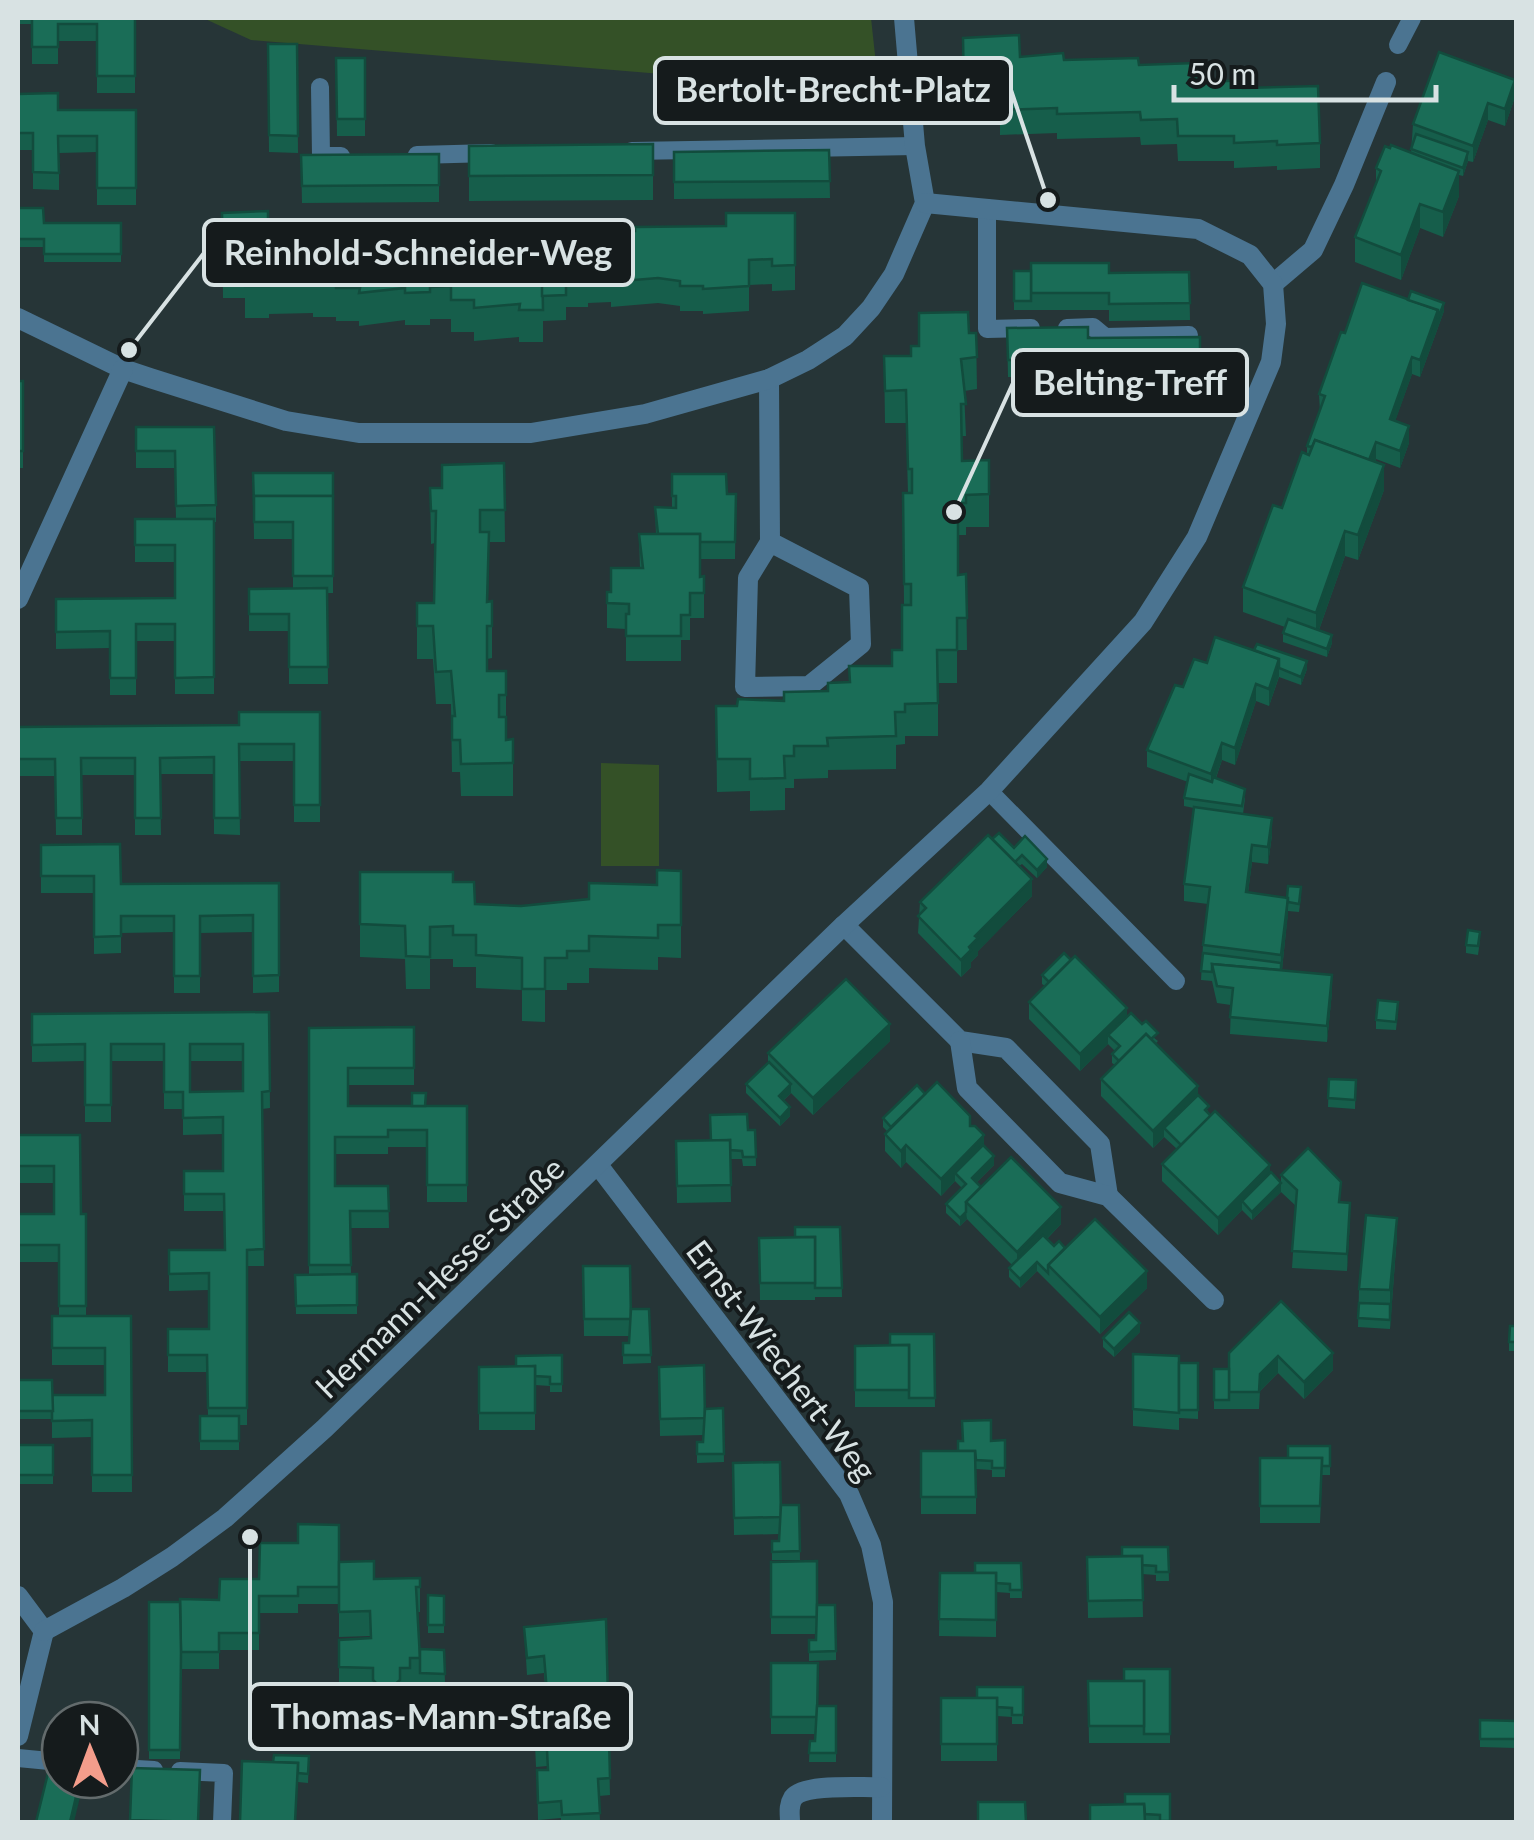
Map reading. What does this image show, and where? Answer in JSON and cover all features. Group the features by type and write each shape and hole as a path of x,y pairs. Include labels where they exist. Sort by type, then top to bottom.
{"street":[{"path":"18,318 123,369 286,421 359,434 550,430 645,414 769,379 844,336 871,308 894,274 925,202 915,146 904,18"},
{"path":"925,202 1198,230 1250,255 1273,284 1312,250 1344,185 1386,82"},
{"name":"Hermann-Hesse-Straße","path":"44,1631 123,1588 225,1518 325,1428 844,926 990,791 1142,622 1197,536 1271,362 1276,324 1273,284"},
{"path":"18,600 123,369"},
{"path":"769,379 770,542 748,578 745,688 809,686 861,644 859,588 770,542"},
{"path":"844,926 960,1041 1006,1048 1100,1144 1108,1196"},
{"path":"960,1041 967,1088 1060,1182 1108,1196 1214,1300"},
{"name":"Ernst-Wiechert-Weg","path":"598,1165 848,1494 871,1545 883,1602 882,1822"},
{"path":"18,1596 44,1631 18,1736"},
{"path":"790,1822 790,1805 794,1797 806,1790 881,1787"}],"lane":[{"path":"1398,45 1412,18"},
{"path":"320,87 321,156 360,156"},
{"path":"618,151 915,146"},
{"path":"400,155 519,153"},
{"path":"987,208 987,329 1093,327 1105,337 1189,335"},
{"path":"990,791 1176,981"},
{"path":"140,1769 224,1773 222,1822"}],"green space":[{"path":"203,18 871,18 879,92 251,40"},
{"path":"601,763 659,765 659,866 601,866"}],"building":[{"path":"32,18 135,18 135,76 97,76 97,24 58,24 58,47 32,47"},
{"path":"1019,35 1020,57 1063,53 1064,60 1138,58 1139,65 1196,63 1196,83 1243,80 1243,88 1318,86 1320,143 1234,143 1234,136 1178,136 1177,119 1141,120 1140,112 1057,114 1057,108 1000,110 1000,92 964,94 963,38"},
{"path":"268,44 297,44 298,136 269,135"},
{"path":"1439,52 1515,80 1505,109 1488,103 1473,146 1413,124"},
{"path":"336,58 365,58 365,119 337,119"},
{"path":"58,93 58,110 136,110 136,188 97,188 97,136 58,136 59,173 33,172 33,133 18,133 18,94"},
{"path":"1416,134 1468,152 1463,168 1411,149"},
{"path":"653,144 653,175 469,176 469,146"},
{"path":"1385,146 1459,171 1443,212 1420,204 1401,255 1355,237 1381,171 1376,168"},
{"path":"829,150 830,181 674,182 674,152"},
{"path":"439,154 439,185 302,186 301,155"},
{"path":"18,208 43,208 44,223 121,223 121,254 44,254 44,239 18,239"},
{"path":"268,211 268,227 314,226 313,238 450,242 451,238 474,237 474,258 542,258 543,310 519,310 520,304 474,308 474,300 451,300 451,286 430,287 430,292 405,293 405,288 359,293 360,288 336,288 336,284 313,281 269,281 269,286 245,286 245,266 223,266 222,213"},
{"path":"726,213 795,213 795,265 772,266 772,259 749,260 749,286 703,289 658,278 611,282 611,277 588,278 588,282 566,282 566,295 542,296 542,221 566,221 566,232 635,231 635,227 726,226"},
{"path":"1031,263 1109,263 1109,273 1189,272 1190,303 1109,304 1109,293 1031,293"},
{"path":"1014,271 1031,271 1031,301 1014,301"},
{"path":"1362,283 1438,310 1420,360 1412,357 1390,419 1409,426 1400,451 1376,442 1369,460 1315,440 1312,447 1307,446 1325,396 1319,394"},
{"path":"1411,291 1444,303 1438,318 1438,310 1408,300"},
{"path":"968,312 969,333 976,333 977,357 961,359 966,404 961,404 962,461 989,460 989,494 966,495 966,503 958,503 958,575 966,574 967,618 957,618 957,650 937,650 938,703 905,704 905,712 895,712 896,736 827,738 828,746 794,746 794,756 784,756 785,778 750,779 750,759 717,759 716,706 737,706 738,699 784,701 784,692 828,691 828,683 850,682 849,666 892,666 892,650 902,650 902,605 911,605 911,584 904,584 903,493 912,493 912,469 908,469 906,390 885,391 884,356 911,356 911,346 919,346 919,313"},
{"path":"1088,327 1088,338 1200,337 1200,368 1088,369 1088,359 1008,360 1007,328"},
{"path":"18,381 23,381 23,451 18,451"},
{"path":"136,427 214,427 216,505 176,506 175,451 136,451"},
{"path":"1315,440 1384,465 1358,535 1345,531 1316,613 1243,587 1273,505 1282,508 1302,452 1309,455"},
{"path":"504,463 505,510 480,510 480,532 489,532 487,602 492,601 492,626 487,626 487,671 506,671 506,695 499,695 499,717 506,717 506,740 513,739 513,763 461,764 460,740 452,740 455,716 451,671 436,672 433,626 417,626 417,603 434,603 436,511 431,511 430,488 442,488 442,465"},
{"path":"253,473 333,473 333,496 254,496 254,505"},
{"path":"672,474 726,474 727,494 736,494 735,542 700,542 700,534 658,534 655,507 676,508"},
{"path":"254,496 333,496 333,576 293,576 293,522 254,522"},
{"path":"135,519 214,519 214,677 175,678 175,624 136,624 136,678 110,678 110,631 56,632 56,599 175,598 175,545 135,545"},
{"path":"639,534 700,534 704,593 690,593 690,615 681,615 681,636 626,636 629,604 607,603 611,568 643,568"},
{"path":"327,588 328,667 289,667 289,614 249,614 249,589"},
{"path":"1288,619 1332,635 1327,649 1283,633"},
{"path":"1215,637 1279,659 1269,689 1256,684 1235,748 1222,743 1211,774 1147,750 1175,685 1183,687 1194,659 1207,663"},
{"path":"1257,644 1307,661 1301,677 1279,668 1279,659 1254,650"},
{"path":"239,712 320,712 320,805 294,805 294,744 239,744 240,818 214,818 214,757 160,758 161,818 135,818 135,758 81,758 82,818 56,818 55,759 18,759 18,727 239,725"},
{"path":"1189,774 1212,782 1213,777 1245,789 1242,806 1184,798"},
{"path":"1194,807 1272,818 1268,847 1252,845 1246,892 1288,898 1281,955 1203,945 1210,887 1184,884"},
{"path":"999,833 1014,848 1025,836 1047,859 1037,870 1022,855 1015,862 992,839"},
{"path":"988,835 1032,879 975,936 978,938 969,947 971,950 961,960 918,916 926,908 920,902"},
{"path":"120,844 121,884 279,883 279,975 253,976 253,915 200,916 200,976 174,976 174,916 121,916 121,936 94,937 94,876 41,876 41,845"},
{"path":"657,870 681,871 681,925 658,925 658,938 589,936 589,951 567,951 567,958 545,958 545,989 522,989 522,958 476,955 476,935 453,935 453,926 430,927 430,957 406,956 405,926 360,924 360,872 453,872 453,882 474,882 475,904 521,906 589,899 589,883 657,885"},
{"path":"1288,886 1301,887 1299,904 1288,902"},
{"path":"1468,930 1480,932 1478,946 1466,945"},
{"path":"1064,953 1071,960 1049,982 1042,975"},
{"path":"1203,953 1281,963 1281,970 1212,964 1212,972 1201,971"},
{"path":"1075,956 1127,1008 1080,1054 1029,1002"},
{"path":"1212,964 1332,975 1327,1026 1230,1017 1233,988 1217,986"},
{"path":"846,979 890,1024 813,1098 768,1053"},
{"path":"1378,1000 1398,1002 1396,1022 1376,1020"},
{"path":"269,1012 270,1091 262,1092 264,1249 247,1250 247,1408 208,1408 207,1355 168,1355 168,1329 209,1329 209,1273 169,1274 169,1250 225,1250 224,1194 184,1194 184,1171 223,1171 223,1117 183,1118 183,1092 164,1092 164,1044 111,1044 111,1105 85,1105 85,1044 32,1045 32,1014","holes":["190,1044 243,1044 243,1091 190,1092"]},
{"path":"1131,1013 1158,1033 1151,1039 1146,1034 1119,1061 1112,1054 1120,1046 1108,1035"},
{"path":"414,1027 414,1068 348,1068 348,1106 467,1106 467,1185 427,1185 427,1130 388,1130 388,1137 335,1137 335,1186 388,1186 389,1211 350,1211 351,1265 309,1265 309,1028"},
{"path":"1146,1034 1198,1086 1153,1131 1101,1079"},
{"path":"769,1062 791,1084 779,1096 790,1107 780,1118 746,1084"},
{"path":"1329,1079 1356,1080 1355,1100 1328,1098"},
{"path":"937,1082 970,1116 970,1126 984,1135 941,1179 906,1145 901,1151 885,1134"},
{"path":"917,1085 925,1094 891,1127 883,1118"},
{"path":"412,1093 426,1093 425,1106 412,1106"},
{"path":"1198,1095 1209,1106 1205,1110 1211,1116 1181,1145 1164,1128"},
{"path":"1215,1111 1270,1165 1218,1218 1162,1164"},
{"path":"747,1114 748,1130 755,1130 756,1157 743,1157 742,1151 730,1150 730,1140 711,1141 710,1115"},
{"path":"18,1135 80,1135 81,1214 86,1214 86,1306 59,1306 59,1245 18,1245 18,1214 54,1214 54,1166 18,1166"},
{"path":"730,1140 731,1185 677,1186 676,1141"},
{"path":"983,1145 994,1156 972,1178 981,1187 966,1202 966,1212 960,1218 946,1204 966,1184 955,1173"},
{"path":"1308,1148 1341,1182 1339,1202 1350,1203 1347,1254 1292,1251 1297,1190 1281,1175"},
{"path":"1011,1157 1061,1207 1017,1252 966,1202"},
{"path":"1271,1172 1281,1183 1252,1212 1242,1201"},
{"path":"1366,1215 1397,1218 1390,1290 1359,1289"},
{"path":"1095,1219 1147,1271 1100,1317 1048,1265"},
{"path":"795,1227 840,1227 842,1288 815,1288 815,1237 795,1237"},
{"path":"1043,1235 1054,1246 1059,1241 1065,1248 1048,1265 1048,1273 1037,1262 1020,1279 1009,1268"},
{"path":"815,1237 815,1283 760,1283 759,1238"},
{"path":"583,1266 630,1266 631,1319 584,1319"},
{"path":"357,1274 357,1305 296,1306 295,1275"},
{"path":"1281,1301 1333,1353 1304,1382 1278,1356 1260,1374 1259,1392 1229,1392 1229,1353"},
{"path":"1359,1303 1390,1304 1390,1320 1358,1318"},
{"path":"631,1309 649,1309 651,1355 623,1355 623,1343 629,1343"},
{"path":"1129,1312 1140,1323 1114,1349 1103,1338"},
{"path":"52,1316 131,1316 132,1475 92,1475 92,1420 52,1421 52,1395 105,1395 105,1348 52,1348"},
{"path":"1510,1326 1516,1326 1516,1342 1509,1342"},
{"path":"890,1334 934,1334 935,1398 909,1398 909,1345 890,1345"},
{"path":"909,1345 909,1390 855,1390 855,1346"},
{"path":"1133,1354 1179,1356 1179,1413 1133,1409"},
{"path":"562,1355 562,1384 550,1384 550,1377 535,1376 535,1366 516,1367 516,1356"},
{"path":"1179,1363 1198,1363 1198,1410 1179,1410"},
{"path":"704,1365 705,1418 660,1419 659,1367"},
{"path":"535,1366 535,1413 479,1413 479,1367"},
{"path":"1214,1369 1229,1369 1229,1400 1214,1400"},
{"path":"18,1380 52,1380 53,1411 18,1411"},
{"path":"723,1408 724,1454 697,1454 697,1442 703,1442 705,1409"},
{"path":"200,1416 239,1416 239,1441 200,1441"},
{"path":"991,1420 991,1441 1005,1440 1005,1468 992,1468 992,1461 976,1460 975,1451 958,1451 958,1441 963,1441 962,1421"},
{"path":"18,1445 53,1445 53,1475 18,1475"},
{"path":"1288,1446 1330,1446 1330,1466 1322,1466 1322,1458 1288,1458"},
{"path":"921,1451 975,1451 976,1497 921,1497"},
{"path":"1260,1458 1322,1458 1320,1506 1260,1506"},
{"path":"780,1462 781,1517 734,1518 733,1463"},
{"path":"781,1505 799,1505 800,1551 772,1552 772,1541 779,1541"},
{"path":"298,1524 339,1525 339,1587 298,1587 298,1596 259,1596 259,1633 219,1633 219,1652 181,1652 180,1599 219,1600 220,1579 259,1579 260,1543 298,1543"},
{"path":"1122,1547 1168,1547 1169,1572 1156,1572 1156,1566 1142,1565 1142,1556 1122,1556"},
{"path":"1142,1556 1143,1600 1088,1601 1087,1557"},
{"path":"374,1561 374,1579 420,1578 420,1587 416,1587 420,1658 410,1658 410,1668 400,1668 400,1680 394,1685 378,1685 373,1680 373,1668 339,1667 339,1640 371,1638 370,1611 339,1612 339,1562"},
{"path":"817,1561 817,1617 771,1617 771,1562"},
{"path":"975,1563 1021,1563 1022,1590 1010,1590 1010,1584 996,1583 996,1573 975,1573"},
{"path":"940,1573 996,1573 996,1620 939,1619"},
{"path":"428,1595 444,1596 444,1625 428,1625"},
{"path":"149,1602 180,1602 180,1750 149,1750"},
{"path":"817,1605 835,1605 836,1651 809,1652 809,1640 816,1640"},
{"path":"606,1619 610,1778 598,1779 600,1813 562,1815 561,1801 538,1803 537,1770 548,1770 547,1750 536,1750 534,1721 554,1720 553,1692 547,1692 544,1656 527,1658 524,1627"},
{"path":"420,1649 444,1650 445,1674 420,1673"},
{"path":"771,1663 818,1663 817,1717 771,1717"},
{"path":"1124,1669 1170,1669 1170,1734 1144,1734 1144,1681 1124,1681"},
{"path":"1088,1681 1144,1681 1144,1726 1089,1726"},
{"path":"977,1687 1023,1687 1023,1715 1012,1715 1012,1708 997,1707 997,1698 977,1698"},
{"path":"941,1698 997,1698 997,1744 941,1744"},
{"path":"817,1706 836,1706 836,1753 809,1753 810,1741 815,1741"},
{"path":"1480,1720 1516,1721 1516,1739 1480,1739"},
{"path":"274,1755 309,1756 308,1774 298,1773 298,1763 273,1762"},
{"path":"242,1761 298,1763 295,1822 240,1822"},
{"path":"140,1768 200,1770 198,1822 130,1820 131,1800 140,1800"},
{"path":"1125,1794 1170,1794 1170,1821 1160,1821 1160,1815 1145,1814 1144,1804 1125,1804"},
{"path":"41,1800 75,1800 70,1822 36,1822"},
{"path":"978,1802 1025,1802 1026,1822 978,1822"},
{"path":"1144,1804 1145,1822 1090,1822 1090,1805"}],"place":[{"name":"Bertolt-Brecht-Platz","path":"1048,200"},
{"name":"Reinhold-Schneider-Weg","path":"129,350"},
{"name":"Belting-Treff","path":"954,512"},
{"name":"Thomas-Mann-Straße","path":"250,1537"}]}
